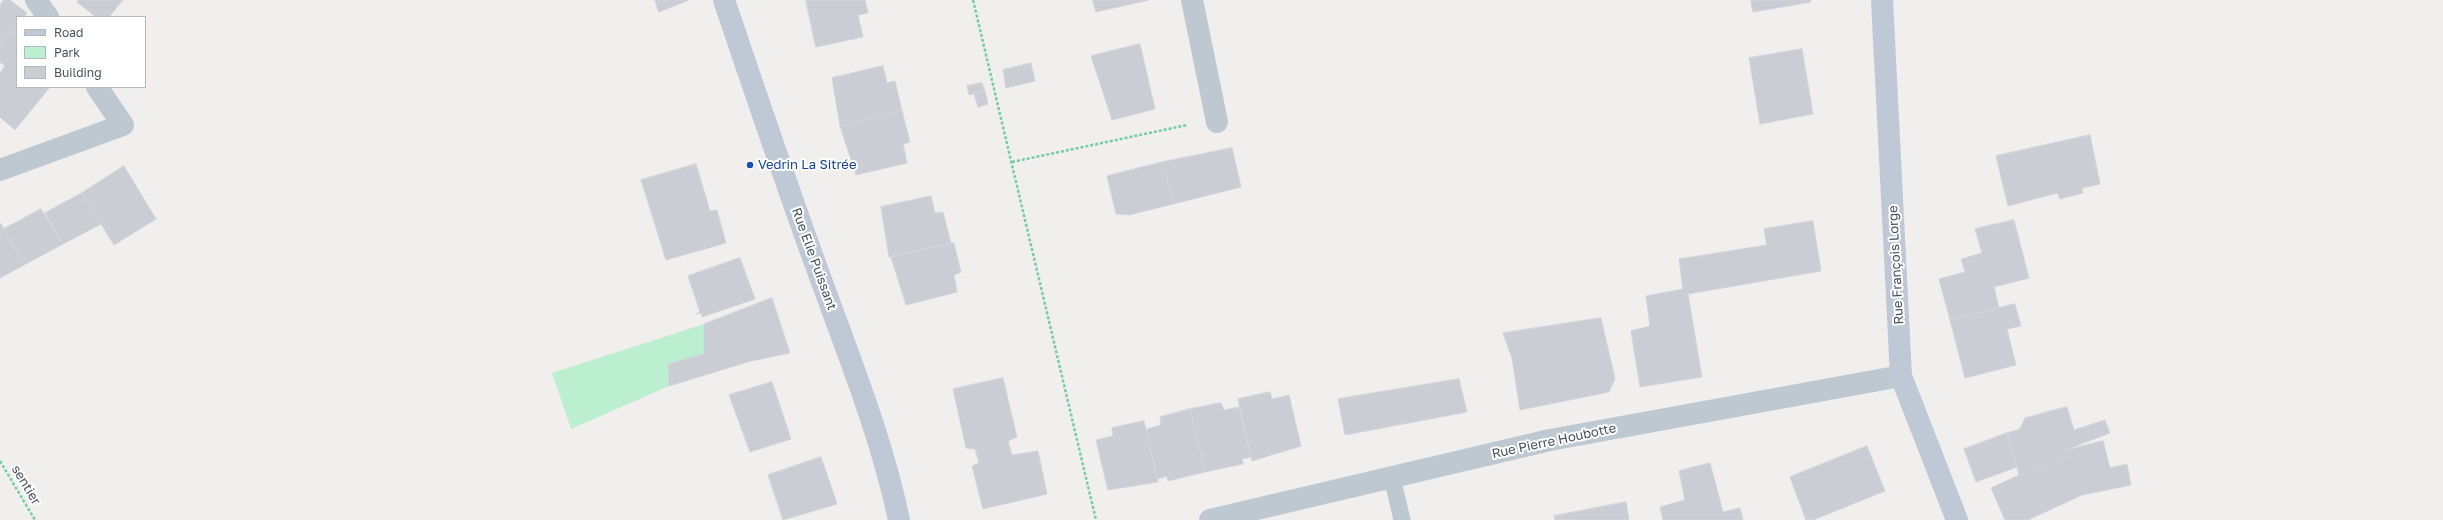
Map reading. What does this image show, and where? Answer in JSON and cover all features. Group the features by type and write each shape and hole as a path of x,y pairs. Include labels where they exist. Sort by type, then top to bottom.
{"street":[{"path":"36,0 47,16"},
{"name":"Rue Elie Puissant","path":"724,0 776,156 890,475 899,520"},
{"path":"1192,0 1217,122"},
{"name":"Rue François Lorge","path":"1882,0 1901,376 1957,520"},
{"path":"0,170 123,125 98,88"},
{"name":"Rue Pierre Houbotte","path":"1210,520 1550,440 1901,376"}],"lane":[{"path":"1392,477 1402,520"}],"path":[{"path":"973,0 1096,520"},
{"path":"1012,162 1185,126 1217,122"},
{"name":"sentier","path":"0,461 35,520"}],"green space":[{"path":"704,324 704,354 668,364 669,386 571,429 552,373"}],"building":[{"path":"4,0 10,0 27,13 25,16 16,16 16,26 0,46 0,5"},
{"path":"79,0 123,0 110,16 95,16 77,2"},
{"path":"655,0 689,0 659,12"},
{"path":"806,0 865,0 868,13 858,15 863,37 816,47"},
{"path":"1093,0 1149,0 1096,12"},
{"path":"1751,0 1810,0 1811,2 1753,12"},
{"path":"16,26 16,88 49,88 15,130 0,117 0,73 5,66 0,62 0,46"},
{"path":"1140,44 1155,109 1112,120 1091,56"},
{"path":"1802,49 1813,114 1760,124 1749,58"},
{"path":"1031,63 1035,81 1006,88 1003,70"},
{"path":"883,66 887,83 895,81 902,111 840,126 832,78"},
{"path":"982,83 985,91 969,95 967,86"},
{"path":"985,91 988,104 978,107 974,94"},
{"path":"902,111 910,142 903,144 907,163 856,175 840,126"},
{"path":"2090,135 2100,184 2082,188 2083,193 2060,199 2057,193 2008,206 1996,156"},
{"path":"1232,148 1241,187 1173,204 1163,162"},
{"path":"1163,162 1173,204 1129,215 1116,214 1107,176"},
{"path":"696,164 710,211 717,210 726,243 666,260 641,180"},
{"path":"124,166 156,219 114,245 82,193"},
{"path":"82,193 101,224 63,244 45,213"},
{"path":"931,196 935,213 943,212 951,243 889,257 881,207"},
{"path":"41,209 63,244 24,265 4,229"},
{"path":"2014,220 2029,278 1994,287 1999,308 1950,320 1939,279 1965,272 1961,259 1982,253 1975,229"},
{"path":"1813,221 1821,271 1688,294 1702,377 1640,387 1631,331 1650,326 1646,296 1683,289 1679,259 1767,245 1764,229"},
{"path":"1,224 24,265 0,278 0,225"},
{"path":"954,243 961,272 954,275 957,292 906,305 891,257"},
{"path":"740,258 755,299 702,317 701,313 696,314 700,312 688,276"},
{"path":"772,298 790,353 751,361 669,386 668,364 704,354 704,324"},
{"path":"2015,304 2021,326 2007,329 2016,365 1965,378 1950,320"},
{"path":"1601,318 1615,379 1609,392 1520,410 1512,358 1503,333"},
{"path":"1003,378 1017,437 1008,441 1012,455 1038,451 1047,494 983,509 972,466 979,463 975,449 966,448 953,389"},
{"path":"1459,379 1467,412 1345,435 1338,399"},
{"path":"772,382 791,439 750,452 729,395"},
{"path":"1270,392 1272,399 1289,395 1301,446 1252,461 1238,399"},
{"path":"1221,403 1224,410 1239,407 1251,457 1242,459 1243,464 1205,472 1190,409"},
{"path":"2067,407 2074,430 2105,420 2110,433 2063,451 2066,459 2019,475 2007,433 2020,429 2025,418"},
{"path":"1190,409 1205,472 1168,481 1167,476 1157,479 1146,429 1161,425 1160,417"},
{"path":"1144,421 1158,482 1108,490 1096,440 1113,436 1112,428"},
{"path":"2007,433 2017,467 1976,482 1964,449"},
{"path":"2103,441 2110,468 2127,464 2131,485 2082,495 2028,520 2005,520 1991,488 2019,475 2066,459 2063,451"},
{"path":"1867,446 1885,491 1813,520 1806,520 1790,477"},
{"path":"821,457 837,504 783,520 768,475"},
{"path":"1710,463 1723,512 1740,508 1743,520 1663,520 1660,507 1685,500 1679,471"},
{"path":"1626,502 1629,520 1555,520 1554,516"}],"place":[{"name":"Vedrin La Sitrée","path":"750,165"}]}
